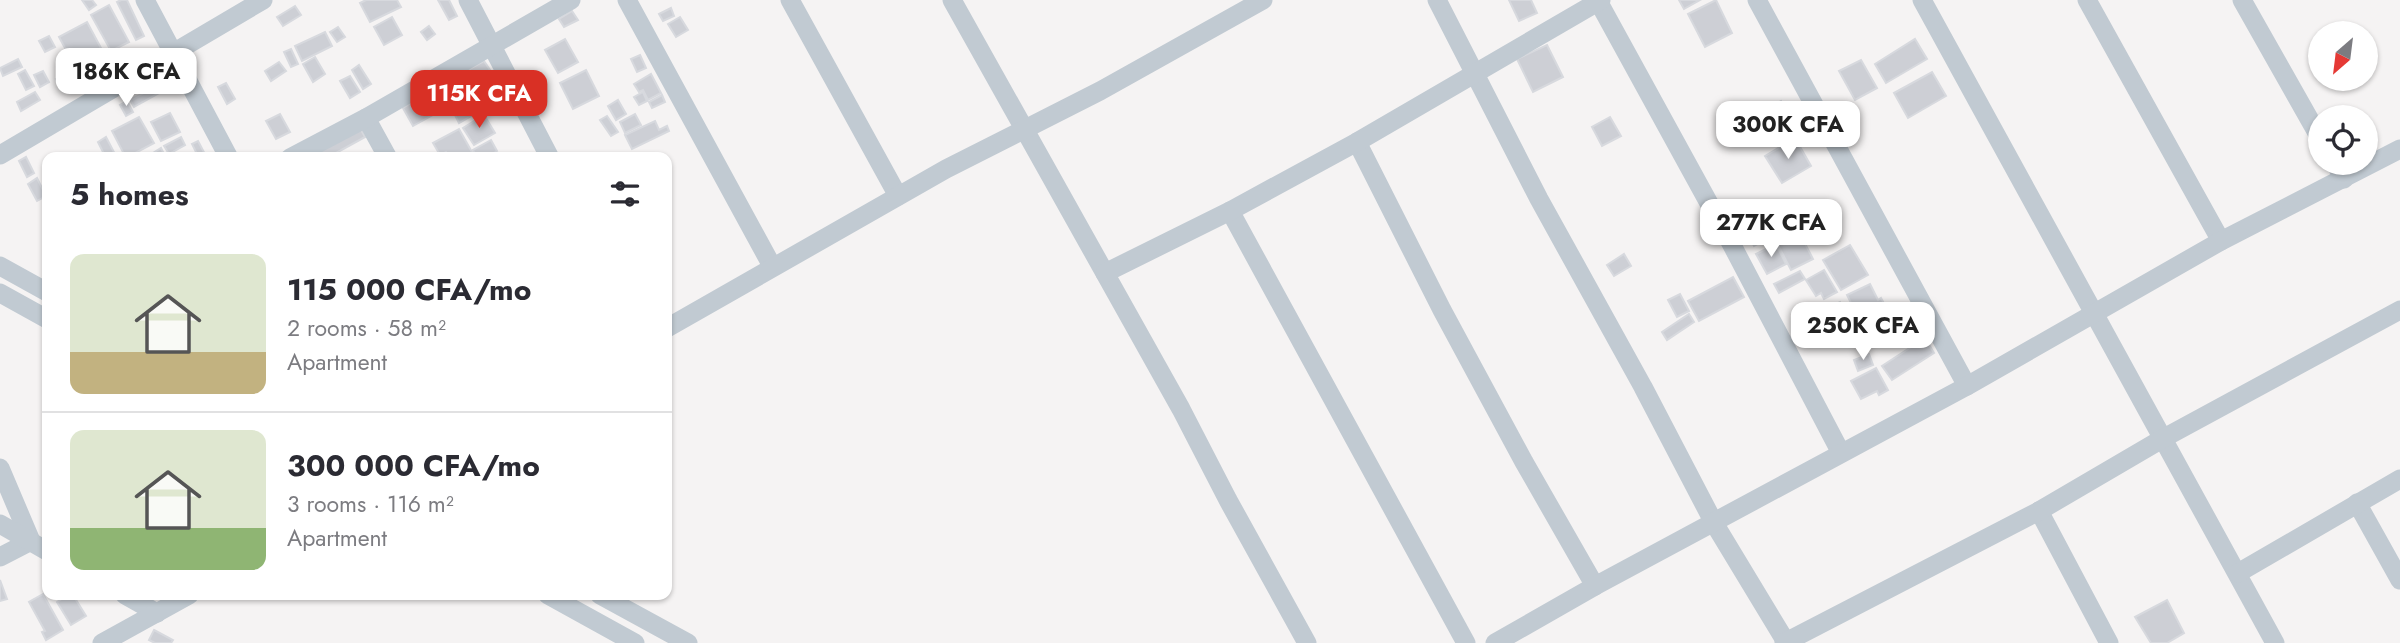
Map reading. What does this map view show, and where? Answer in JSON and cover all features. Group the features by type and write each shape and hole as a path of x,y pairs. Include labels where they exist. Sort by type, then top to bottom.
{"street":[{"path":"145,0 226,152"},
{"path":"0,155 263,0"},
{"path":"468,0 547,152"},
{"path":"301,152 366,118 571,0"},
{"path":"627,0 772,266"},
{"path":"790,0 898,196"},
{"path":"952,0 1181,409 1307,643"},
{"path":"672,325 898,196 1100,91 1263,0"},
{"path":"1437,0 1539,199 1643,387 1714,523 1785,642 2039,511 2162,439 2400,310"},
{"path":"1757,0 1967,386"},
{"path":"1922,0 2274,643"},
{"path":"2087,0 2221,241"},
{"path":"2242,0 2308,117"},
{"path":"1105,273 1230,211 1357,142 1600,1 1740,259 1841,453"},
{"path":"366,118 385,152"},
{"path":"1357,142 1442,310 1595,586"},
{"path":"2378,157 2400,149"},
{"path":"1495,643 1595,586 1967,386 2333,175"},
{"path":"1230,211 1466,643"},
{"path":"0,266 42,287"},
{"path":"0,293 42,316"},
{"path":"0,468 39,546"},
{"path":"2238,573 2400,479"},
{"path":"2357,503 2400,580"},
{"path":"2039,511 2109,643"},
{"path":"0,524 39,546"},
{"path":"0,557 39,546"},
{"path":"134,600 157,613"},
{"path":"102,643 180,600"},
{"path":"557,600 635,643"},
{"path":"609,600 688,643"}],"building":[{"path":"82,0 92,0 96,5 89,10"},
{"path":"127,0 144,36 136,40 117,2"},
{"path":"366,0 397,0 401,7 370,22 360,3"},
{"path":"438,0 449,0 457,16 449,20"},
{"path":"1509,0 1531,0 1537,13 1519,21"},
{"path":"1679,0 1700,0 1684,9"},
{"path":"1716,0 1732,33 1705,47 1688,14"},
{"path":"109,5 129,42 111,51 91,15"},
{"path":"295,6 301,15 283,26 277,17"},
{"path":"671,8 674,16 663,21 659,14"},
{"path":"572,11 578,20 564,27 559,19"},
{"path":"392,17 402,35 384,45 374,27"},
{"path":"680,17 688,30 676,37 668,24"},
{"path":"87,22 101,48 73,63 59,37"},
{"path":"429,26 435,34 427,40 421,32"},
{"path":"338,27 345,37 337,42 330,32"},
{"path":"325,32 332,46 302,61 295,46"},
{"path":"49,36 55,47 45,52 39,41"},
{"path":"565,39 578,62 558,73 545,50"},
{"path":"1915,39 1927,59 1886,83 1875,64"},
{"path":"1547,45 1563,77 1533,92 1517,59"},
{"path":"291,49 298,64 291,67 284,52"},
{"path":"106,51 112,60 105,65 99,55"},
{"path":"640,55 646,68 637,72 631,59"},
{"path":"315,57 325,74 313,82 303,64"},
{"path":"18,59 22,67 3,76 0,68"},
{"path":"1861,60 1877,88 1855,100 1839,71"},
{"path":"484,61 490,70 446,95 441,86"},
{"path":"279,62 286,71 271,81 265,71"},
{"path":"83,63 87,77 78,79 74,66"},
{"path":"359,65 371,84 363,89 352,70"},
{"path":"25,70 34,86 26,90 18,74"},
{"path":"586,70 599,96 573,109 560,83"},
{"path":"43,71 49,82 40,87 34,75"},
{"path":"1932,72 1946,96 1908,118 1894,93"},
{"path":"71,73 74,82 60,88 56,79"},
{"path":"651,74 661,93 648,100 643,90 639,92 634,84"},
{"path":"350,76 360,92 350,98 340,81"},
{"path":"226,83 235,99 227,104 218,87"},
{"path":"159,85 163,91 134,107 130,100"},
{"path":"436,88 447,107 413,126 403,108"},
{"path":"490,88 497,101 459,123 452,109"},
{"path":"35,92 40,100 21,111 17,102"},
{"path":"643,92 647,101 639,105 634,97"},
{"path":"662,95 665,102 652,108 649,102"},
{"path":"618,100 626,114 616,120 608,106"},
{"path":"127,101 133,112 126,116 120,105"},
{"path":"1781,101 1793,124 1756,144 1744,120"},
{"path":"170,113 180,132 161,141 151,122"},
{"path":"280,114 290,132 276,139 266,121"},
{"path":"635,114 641,125 625,133 620,122"},
{"path":"484,115 495,133 474,145 463,128"},
{"path":"607,116 618,132 611,136 600,120"},
{"path":"139,117 154,143 137,152 123,152 112,131"},
{"path":"1610,117 1621,136 1602,146 1592,127"},
{"path":"655,121 659,130 667,126 669,131 632,149 625,135"},
{"path":"360,128 365,137 338,152 318,152"},
{"path":"459,129 472,152 438,152 433,143"},
{"path":"106,137 114,152 103,152 98,142"},
{"path":"181,137 185,145 173,152 168,152 164,146"},
{"path":"1795,138 1811,166 1782,183 1765,156"},
{"path":"491,140 497,151 474,152 473,150"},
{"path":"198,141 204,152 196,152 192,144"},
{"path":"26,157 34,173 27,177 19,161"},
{"path":"37,178 42,188 42,198 37,201 28,184"},
{"path":"1788,205 1797,223 1754,246 1744,227"},
{"path":"1799,232 1813,259 1791,270 1777,243"},
{"path":"1776,244 1786,264 1767,274 1756,254"},
{"path":"1850,245 1868,275 1841,290 1823,260"},
{"path":"1624,254 1631,266 1614,276 1607,265"},
{"path":"1824,270 1837,292 1824,299 1821,293 1816,296 1806,280"},
{"path":"1800,271 1805,279 1779,293 1774,284"},
{"path":"1733,277 1744,297 1699,321 1688,301"},
{"path":"1870,284 1878,300 1881,298 1886,307 1860,321 1847,295"},
{"path":"1680,294 1689,311 1677,317 1668,300"},
{"path":"1840,302 1855,327 1841,335 1836,326 1831,329 1821,312"},
{"path":"1689,314 1694,322 1667,340 1662,332"},
{"path":"1925,338 1934,353 1892,380 1882,366"},
{"path":"1869,354 1873,365 1858,371 1854,360"},
{"path":"1876,368 1888,390 1879,395 1877,391 1861,399 1851,381"},
{"path":"0,580 7,599 0,601"},
{"path":"42,595 42,600 46,600 63,630 46,640 42,632 45,631 29,602"},
{"path":"76,600 86,616 71,625 57,602"},
{"path":"2167,600 2184,633 2167,643 2151,643 2135,617"},
{"path":"154,630 173,640 171,643 155,643 149,640"}]}
